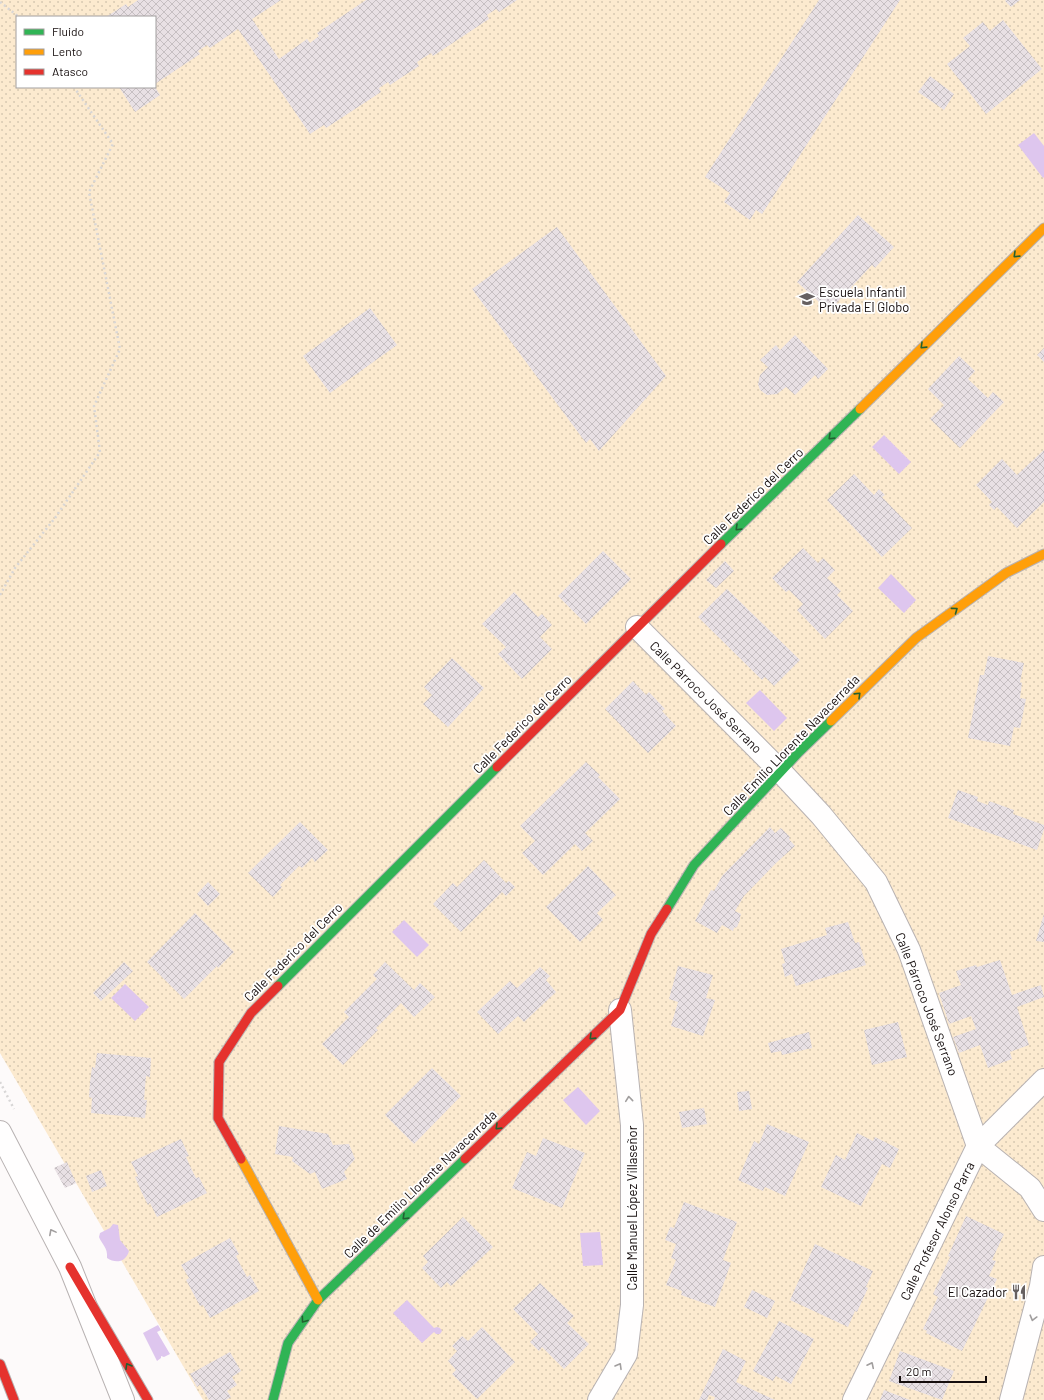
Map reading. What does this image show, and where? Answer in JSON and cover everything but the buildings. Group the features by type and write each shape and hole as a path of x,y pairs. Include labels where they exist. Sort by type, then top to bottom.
{"main road":[{"name":"Calle Federico del Cerro","path":"318,1300 218,1118 219,1062 251,1013 637,627 1044,228"},
{"name":"Calle Emilio Llorente Navacerrada","path":"620,1010 652,934 694,865 780,771 916,638 1006,573 1044,554"},
{"name":"Calle de Emilio Llorente Navacerrada","path":"272,1400 288,1343 318,1300 620,1010"},
{"path":"70,1267 148,1400"},
{"path":"0,1364 14,1400"}],"street":[{"name":"Calle Párroco José Serrano","path":"637,627 780,771 821,815 876,882 909,950 978,1146"},
{"name":"Calle Manuel López Villaseñor","path":"599,1400 626,1354 632,1304 632,1125 620,1010"},
{"name":"Calle Profesor Alonso Parra","path":"854,1400 978,1146 1044,1080"},
{"path":"0,1132 70,1267 124,1400"},
{"path":"978,1146 1037,1186 1044,1210"},
{"path":"1011,1400 1041,1286 1044,1267"}],"path":[{"path":"0,2 18,16"},
{"path":"0,595 15,568 55,518 100,452 94,406 120,349 89,192 113,144 75,88"}],"shaded area":[{"path":"0,0 1044,0 1044,1400 203,1400 0,1053"},
{"path":"1034,133 1044,146 1043,178 1018,145"},
{"path":"884,435 911,462 899,474 872,447"},
{"path":"891,574 916,600 904,613 878,588"},
{"path":"760,690 787,718 774,731 746,703"},
{"path":"404,920 429,945 417,957 392,932"},
{"path":"125,984 149,1007 135,1021 111,998"},
{"path":"578,1087 600,1111 586,1125 563,1100"},
{"path":"113,1224 118,1225 120,1240 129,1251 126,1258 120,1261 114,1261 107,1258 106,1249 99,1237 100,1233 110,1228"},
{"path":"600,1232 603,1265 583,1266 580,1233"},
{"path":"407,1300 434,1328 440,1328 442,1331 440,1334 436,1334 434,1332 422,1343 393,1313"},
{"path":"158,1325 161,1330 157,1332 170,1354 164,1357 161,1356 161,1358 157,1361 143,1333"}],"traffic: fast":[{"path":"721,544 860,409"},
{"path":"667,909 694,865 799,752 831,721"},
{"path":"278,986 497,767"},
{"path":"273,1400 288,1343 318,1300 465,1159"}],"traffic: slow":[{"path":"860,409 1044,228"},
{"path":"831,721 916,638 1006,573 1044,554"},
{"path":"241,1159 318,1300"}],"traffic: jam":[{"path":"497,767 721,544"},
{"path":"465,1159 620,1010 651,934 667,909"},
{"path":"241,1159 218,1118 219,1062 251,1013 278,986"},
{"path":"70,1267 148,1400"},
{"path":"0,1364 14,1400"}],"place":[{"name":"Escuela Infantil Privada El Globo","path":"807,299"},
{"name":"El Cazador","path":"1019,1292"}]}
